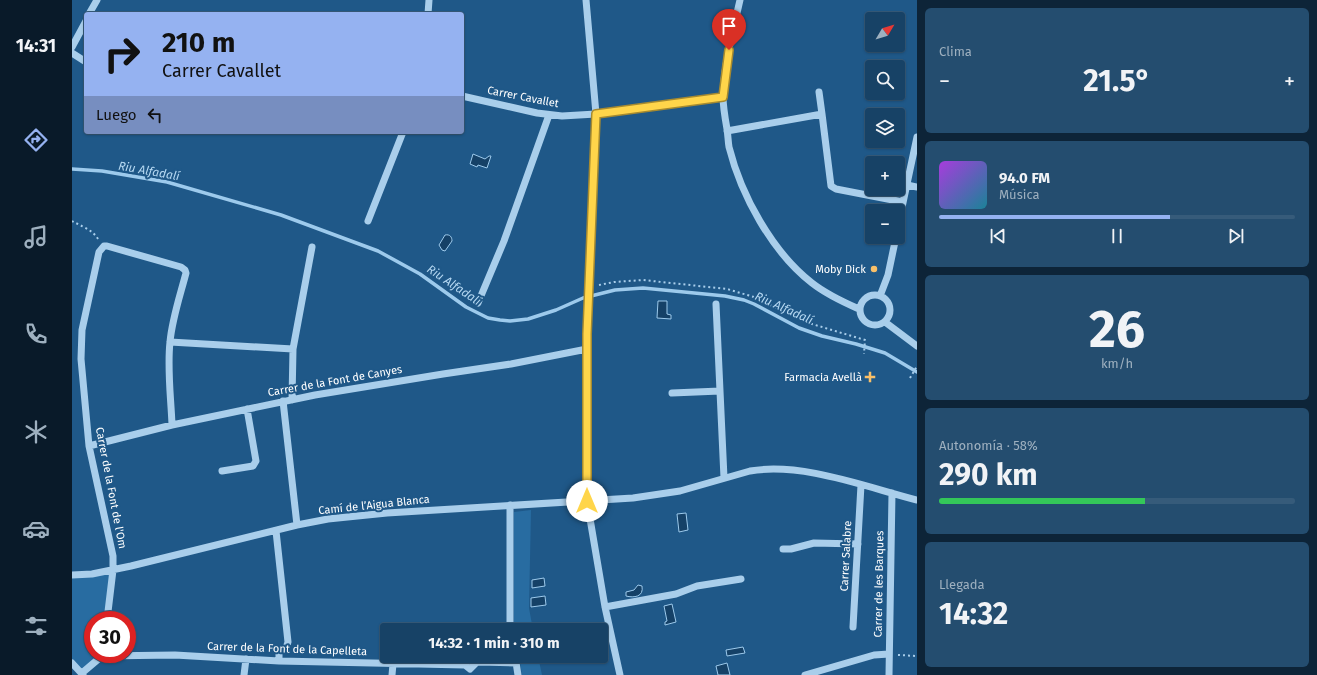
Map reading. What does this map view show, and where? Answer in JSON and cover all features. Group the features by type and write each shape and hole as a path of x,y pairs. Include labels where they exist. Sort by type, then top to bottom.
{"street":[{"path":"90,12 97,0"},
{"path":"428,12 429,0"},
{"path":"586,0 596,114 587,334 587,501 605,607 620,675"},
{"path":"740,0 729,50 723,97 729,146 742,185 755,211 775,244 800,273 833,297 859,309"},
{"path":"72,47 84,25"},
{"path":"72,53 84,61"},
{"path":"819,92 832,188 903,202 917,137"},
{"name":"Carrer Cavallet","path":"464,96 549,115 572,116 723,97"},
{"path":"727,131 822,114"},
{"path":"478,303 504,241 549,115"},
{"path":"368,221 402,134"},
{"path":"906,185 917,187"},
{"path":"880,296 888,275 895,244"},
{"path":"102,247 107,246 181,267 185,270 186,273 175,314 170,342 172,425"},
{"name":"Carrer de la Font de l'Om","path":"102,247 99,252 81,338 81,359 90,446 113,556 113,570 108,611"},
{"path":"292,400 293,349 312,247"},
{"path":"868,296 880,296 888,302 890,313 885,322 874,326 866,323 861,317 859,309 863,301 868,296"},
{"path":"716,304 724,478"},
{"path":"885,322 917,346"},
{"path":"170,342 293,349"},
{"name":"Carrer de la Font de Canyes","path":"90,446 172,425 283,401 511,364 587,349"},
{"path":"672,393 720,391"},
{"path":"283,401 297,525"},
{"path":"222,471 253,466 256,461 247,409"},
{"name":"Camí de l’Aigua Blanca","path":"72,574 92,574 113,570 297,525 348,516 633,498 666,494 760,469 789,469 822,475 917,500"},
{"name":"Carrer Salabre","path":"853,627 861,485"},
{"name":"Carrer de les Barques","path":"889,675 892,493"},
{"path":"510,505 510,623"},
{"path":"276,531 288,642 286,648 279,652 279,660"},
{"path":"783,549 791,549 819,543 858,544"},
{"path":"605,607 676,594 697,586 741,579"},
{"path":"805,675 874,655 889,654"},
{"name":"Carrer de la Font de la Capelleta","path":"136,655 465,665 471,672"},
{"path":"244,675 246,658"},
{"path":"72,663 82,674 94,663"},
{"path":"471,672 476,663"},
{"path":"516,663 518,675"},
{"path":"392,675 393,664"}],"path":[{"path":"72,221 90,230 98,237 102,247"},
{"path":"589,283 643,280 727,289 754,297 802,321 865,340 864,354"},
{"path":"910,378 917,366"},
{"path":"889,654 917,656"}],"shaded area":[{"path":"473,154 485,159 491,156 487,168 478,165 477,167 470,164"},
{"path":"445,235 450,236 452,241 445,251 442,250 439,245"},
{"path":"658,301 667,301 667,314 671,315 671,319 657,318"},
{"path":"531,510 529,608 532,623 514,623 514,512"},
{"path":"686,513 688,530 679,532 677,514"},
{"path":"112,572 106,611 84,611 84,663 91,663 82,671 72,661 72,576"},
{"path":"544,578 545,586 532,588 532,580"},
{"path":"638,585 642,586 640,595 635,597 626,596 626,592 634,590"},
{"path":"545,596 546,605 531,607 531,598"},
{"path":"672,604 676,622 665,625 665,622 667,621 664,606"},
{"path":"743,647 745,653 727,656 726,650"},
{"path":"520,663 539,663 542,675 522,675"},
{"path":"727,663 730,675 718,675 716,666"}],"waterway":[{"name":"Riu Alfadalí","path":"72,169 102,171 167,182 281,215 378,251 420,274 466,307 488,318 510,321 528,319 556,310 583,298 615,290 643,288 725,296 754,304 799,328 822,336 885,353 917,372"}],"place":[{"name":"Moby Dick","path":"874,269"},
{"name":"Farmacia Avellà","path":"870,377"}],"route":[{"path":"587,501 587,334 596,114 723,97 729,50"}]}
